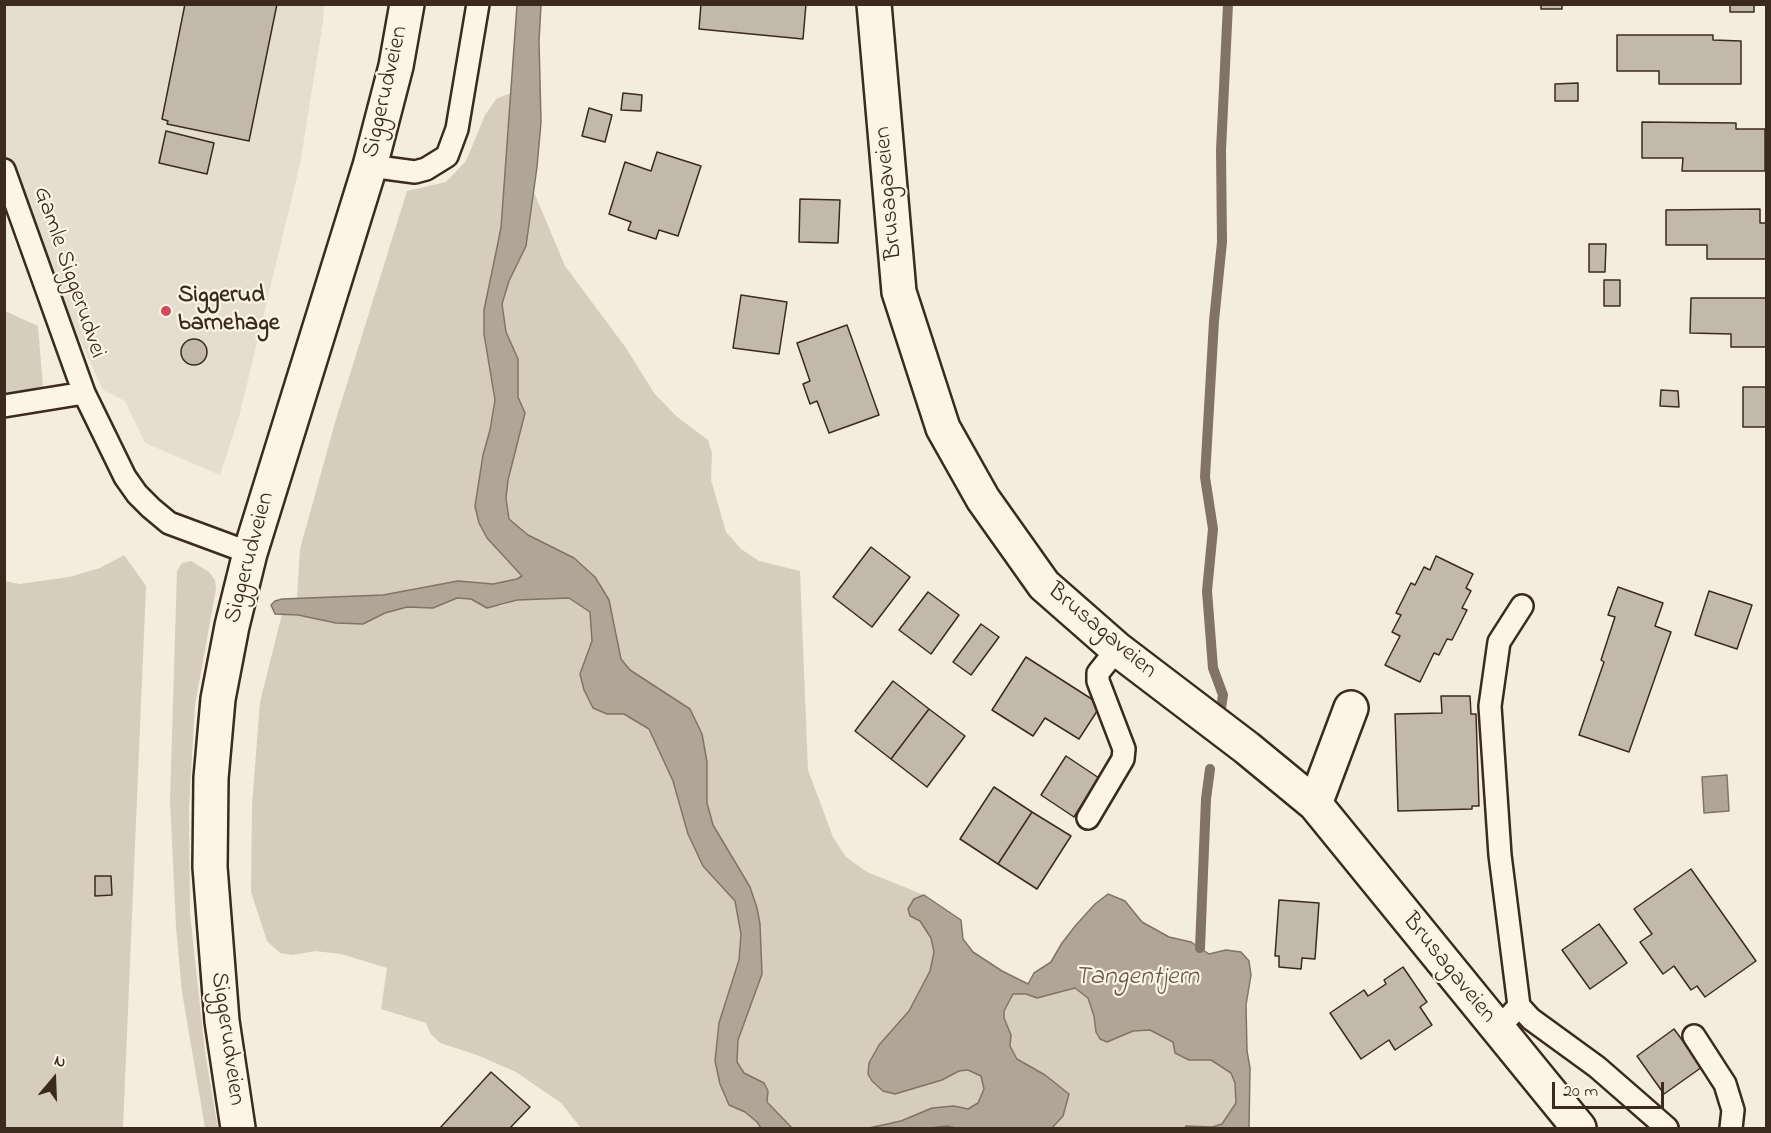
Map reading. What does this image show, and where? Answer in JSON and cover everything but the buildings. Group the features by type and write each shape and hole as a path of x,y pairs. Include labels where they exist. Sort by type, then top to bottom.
{"street":[{"name":"Siggerudveien","path":"238,1128 222,1021 210,867 214,736 223,670 250,553 370,166 396,66 407,4"},
{"name":"Brusagaveien","path":"874,4 899,292 943,428 983,500 1044,585 1116,649 1247,748 1315,804 1579,1128"},
{"path":"1315,804 1351,708"}],"lane":[{"path":"370,166 415,171 426,169 447,156 457,129 478,4"},
{"name":"Gamle Siggerudvei","path":"4,170 84,393 125,477 144,501 169,523 250,553"},
{"path":"4,406 84,393"},
{"path":"1497,1030 1519,1006 1500,855 1490,706 1498,642 1522,606"},
{"path":"1088,818 1123,759 1124,749 1098,681 1098,673 1116,649"},
{"name":"Brusagaveien","path":"1519,1006 1531,1018 1597,1067 1667,1128"},
{"path":"1694,1036 1725,1084 1733,1110 1731,1128"}],"shaded area":[{"name":"Siggerud barnehage","path":"4,5 324,5 300,164 240,413 220,475 145,443 125,401 103,390 5,177"},
{"path":"511,93 501,228 484,310 484,334 495,400 483,455 502,554 522,576 493,584 458,581 383,595 297,599 300,549 336,419 407,191 446,182 466,161 485,115 496,99"},
{"path":"533,190 565,266 626,348 654,393 676,416 708,440 712,453 711,480 726,532 741,549 759,561 800,571 808,770 833,837 846,857 867,872 924,895 914,899 910,916 920,921 931,938 934,952 930,971 909,1011 879,1045 895,1094 942,1080 959,1071 968,1070 982,1076 984,1089 978,1103 968,1109 954,1106 932,1108 901,1121 869,1128 792,1128 767,1102 768,1091 764,1083 744,1073 737,1062 738,1040 762,974 760,924 750,887 713,825 707,803 707,762 690,709 630,670 621,659 614,621 574,558 528,535 509,519 506,498 508,480 523,422 518,397 518,359 506,332 502,304 509,281 526,246"},
{"path":"5,311 38,326 43,388 5,394"},
{"path":"124,555 146,586 123,1128 5,1128 5,581 19,584 69,577 100,568"},
{"path":"191,561 209,572 215,580 216,589 195,705 189,808 190,913 205,1052 218,1128 205,1128 182,992 176,927 170,800 177,571 182,563"},
{"path":"457,598 471,599 478,604 501,606 517,600 569,598 590,612 592,641 580,674 584,690 593,708 607,714 624,713 649,729 673,781 688,834 703,866 735,901 741,934 729,1105 745,1112 761,1128 581,1128 561,1103 516,1072 477,1055 440,1043 430,1033 426,1023 381,1009 387,968 341,954 315,951 293,955 280,953 267,941 251,892 252,805 260,702 282,614 363,624 385,613 407,607 433,607"},
{"path":"1075,988 1088,998 1096,1032 1107,1042 1133,1031 1150,1030 1173,1042 1175,1053 1189,1060 1211,1060 1231,1073 1235,1083 1236,1103 1222,1124 1212,1127 1186,1126 1185,1128 1052,1128 1059,1120 1010,1046 1011,1035 1004,1018 1004,1011 1013,994 1026,994 1037,998"}],"water":[{"path":"517,5 541,5 539,41 541,122 526,246 509,281 502,304 506,332 518,359 518,397 525,413 508,480 506,498 509,519 528,535 574,558 595,577 609,600 621,659 630,670 690,709 702,734 707,762 707,803 713,825 750,887 760,924 762,974 738,1040 737,1062 744,1073 764,1083 768,1091 767,1102 792,1128 761,1128 745,1112 729,1105 720,1084 715,1061 719,1023 739,960 741,934 735,901 703,866 688,834 673,781 649,729 624,714 607,714 593,708 584,690 580,674 592,641 590,612 569,598 517,600 487,608 471,599 457,598 433,608 407,607 385,613 363,624 336,623 298,615 275,614 271,605 282,599 383,595 458,581 493,584 522,576 487,538 479,523 475,506 495,400 484,334 484,310 501,228"},
{"path":"1727,775 1729,811 1704,813 1702,777"},
{"name":"Tangentjern","path":"1108,894 1125,901 1142,922 1169,937 1191,942 1209,954 1226,950 1241,952 1249,961 1251,975 1246,1005 1247,1051 1250,1068 1249,1128 1185,1128 1186,1126 1212,1127 1222,1124 1236,1103 1235,1083 1231,1073 1211,1060 1189,1060 1175,1053 1173,1042 1150,1030 1133,1031 1107,1042 1100,1039 1096,1032 1088,998 1075,988 1037,998 1026,994 1013,994 1004,1011 1004,1018 1011,1035 1010,1046 1017,1059 1045,1075 1069,1094 1063,1116 1052,1128 956,1128 947,1126 869,1128 901,1121 932,1108 954,1106 968,1109 978,1103 984,1089 981,1076 968,1070 959,1071 942,1080 895,1094 883,1091 868,1074 869,1063 879,1045 909,1011 930,971 934,952 931,938 920,921 910,916 908,909 914,899 924,895 961,920 963,939 973,952 1002,971 1028,984 1034,973 1051,962 1076,925 1095,904"}],"waterway":[{"path":"1221,708 1223,695 1213,668 1207,591 1213,529 1205,477 1214,321 1222,242 1221,150 1228,4"},
{"path":"1200,948 1206,799 1210,769"}],"place":[{"name":"Siggerud barnehage","path":"166,311"}]}
